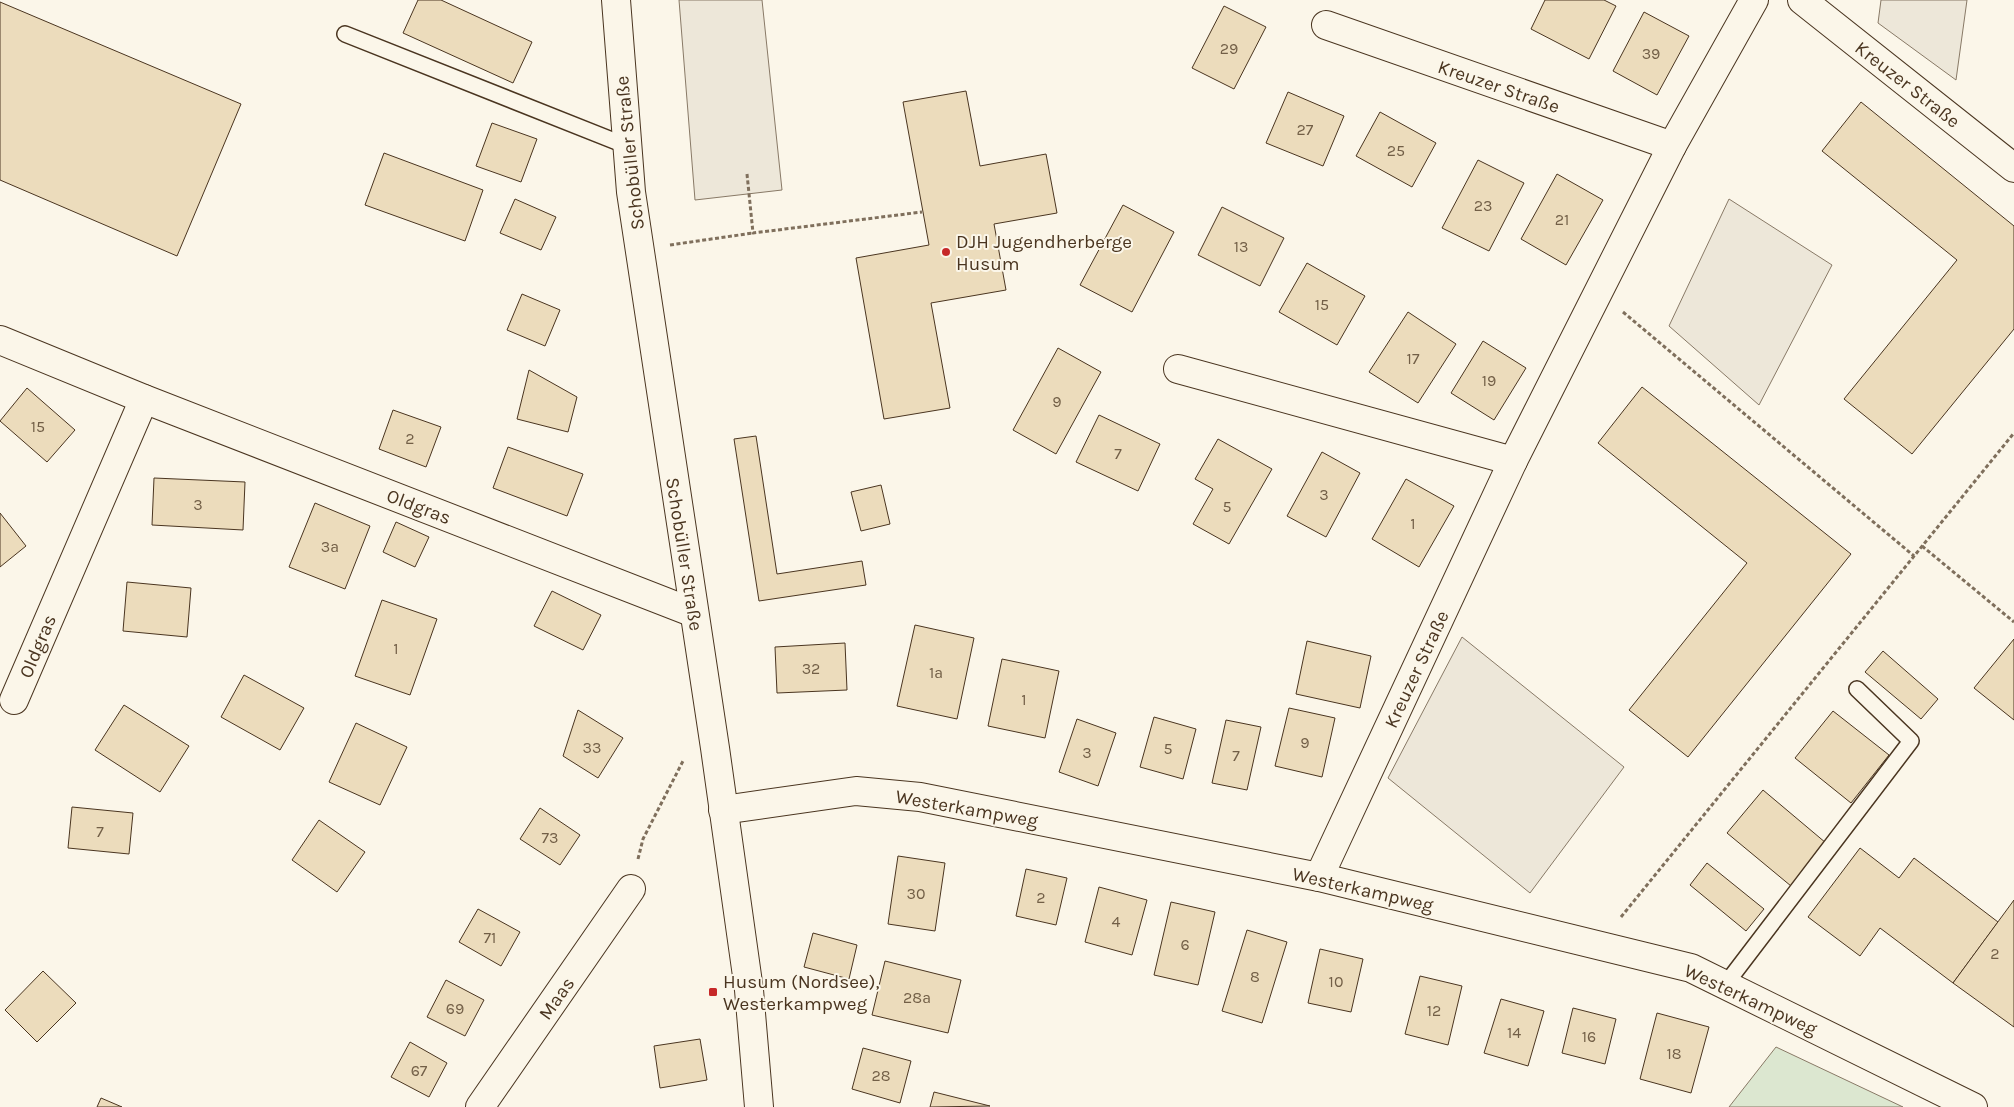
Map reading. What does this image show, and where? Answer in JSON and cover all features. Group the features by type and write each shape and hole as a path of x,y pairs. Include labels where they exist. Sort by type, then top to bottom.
{"street":[{"name":"Schobüller Straße","path":"616,0 631,192 715,748 749,990 759,1107"},
{"name":"Kreuzer Straße","path":"1319,877 1513,461 1672,146 1754,0"},
{"name":"Kreuzer Straße","path":"1802,0 2014,168"},
{"name":"Kreuzer Straße","path":"1326,25 1672,146"},
{"name":"Oldgras","path":"0,340 144,399 694,613"},
{"path":"1178,369 1513,461"},
{"name":"Oldgras","path":"7,705 144,399"},
{"name":"Westerkampweg","path":"723,810 856,791 920,797 1319,877 1691,968 1973,1107"},
{"name":"Maas","path":"480,1107 631,889"}],"lane":[{"path":"346,34 627,146"},
{"path":"1725,985 1911,741 1857,689"}],"path":[{"path":"747,174 753,232"},
{"path":"639,250 753,232 922,212"},
{"path":"1599,292 1914,556"},
{"path":"1598,945 2014,433"},
{"path":"1922,546 2014,622"},
{"path":"631,889 643,839 687,754 715,748"}],"green space":[{"path":"1776,1047 1903,1107 1729,1107"}],"shaded area":[{"path":"679,0 762,0 782,190 695,200"},
{"path":"1881,0 1967,0 1956,80 1878,23"},
{"path":"1729,199 1832,265 1759,405 1669,326"},
{"path":"1462,637 1624,767 1530,893 1388,778"}],"building":[{"path":"418,0 441,0 532,42 513,83 403,33"},
{"path":"1545,0 1604,0 1616,6 1589,59 1531,29"},
{"path":"0,2 241,104 177,256 0,180"},
{"path":"1224,6 1266,27 1234,89 1192,68"},
{"path":"1644,12 1689,36 1657,95 1613,71"},
{"name":"DJH Jugendherberge Husum","path":"966,91 980,166 1046,154 1057,213 994,224 1006,290 931,303 950,408 884,419 856,258 929,245 903,102"},
{"path":"1288,92 1344,116 1323,166 1266,143"},
{"path":"1861,102 2014,226 2014,329 1912,454 1844,399 1957,260 1822,151"},
{"path":"1380,112 1436,143 1412,187 1356,156"},
{"path":"492,123 537,139 521,182 476,166"},
{"path":"384,153 483,190 465,241 365,205"},
{"path":"1478,160 1524,183 1489,251 1442,228"},
{"path":"1557,174 1603,200 1566,265 1521,239"},
{"path":"515,199 556,217 541,250 500,233"},
{"path":"1123,205 1174,232 1132,312 1080,285"},
{"path":"1222,207 1284,238 1260,286 1198,255"},
{"path":"1307,263 1365,296 1337,345 1279,312"},
{"path":"522,294 560,310 545,346 507,330"},
{"path":"1408,312 1456,344 1418,403 1369,372"},
{"path":"1483,341 1526,368 1494,420 1451,393"},
{"path":"1058,348 1101,372 1056,454 1013,430"},
{"path":"529,370 577,397 568,432 517,419"},
{"path":"1642,387 1851,554 1688,757 1629,710 1747,563 1598,443"},
{"path":"27,388 75,430 47,462 0,421"},
{"path":"393,410 441,427 426,467 379,449"},
{"path":"1099,415 1160,444 1138,491 1076,462"},
{"path":"756,436 777,574 862,561 866,585 759,601 734,439"},
{"path":"1218,439 1272,469 1229,544 1193,524 1213,489 1195,479"},
{"path":"508,447 583,474 567,516 493,488"},
{"path":"1322,452 1360,473 1326,537 1287,516"},
{"path":"154,478 245,482 243,530 152,525"},
{"path":"1406,479 1454,506 1419,567 1372,539"},
{"path":"881,485 890,524 861,531 851,492"},
{"path":"315,503 370,526 345,589 289,567"},
{"path":"0,513 26,546 0,567"},
{"path":"396,522 429,537 415,567 383,552"},
{"path":"127,582 191,588 187,637 123,631"},
{"path":"552,591 601,615 583,650 534,626"},
{"path":"382,600 437,619 410,695 355,676"},
{"path":"915,625 974,638 957,719 897,706"},
{"path":"2014,639 2014,720 1974,688"},
{"path":"1307,641 1371,656 1360,708 1296,694"},
{"path":"845,643 847,690 777,693 775,647"},
{"path":"1883,651 1938,699 1921,719 1865,672"},
{"path":"1002,659 1059,671 1045,738 988,726"},
{"path":"244,675 304,708 280,750 221,717"},
{"path":"124,705 189,746 160,792 95,750"},
{"path":"1289,708 1335,718 1322,777 1275,766"},
{"path":"578,710 623,738 598,778 563,756"},
{"path":"1833,711 1889,755 1851,803 1795,758"},
{"path":"1154,717 1196,729 1183,779 1140,767"},
{"path":"1077,719 1116,733 1098,786 1059,772"},
{"path":"1226,720 1261,727 1247,790 1212,783"},
{"path":"356,723 407,747 380,805 329,782"},
{"path":"1763,790 1826,843 1791,886 1727,833"},
{"path":"72,807 133,813 129,854 68,848"},
{"path":"540,808 580,835 560,865 520,839"},
{"path":"319,820 365,852 337,892 292,860"},
{"path":"1860,848 1899,878 1914,858 1998,922 1953,983 1880,928 1860,956 1808,917"},
{"path":"898,856 945,863 935,931 888,924"},
{"path":"1707,863 1764,909 1746,931 1690,885"},
{"path":"1026,869 1067,878 1056,925 1016,916"},
{"path":"1099,887 1147,900 1132,955 1085,942"},
{"path":"2014,900 2014,1027 1953,983"},
{"path":"1171,902 1215,912 1198,985 1154,975"},
{"path":"478,909 520,932 501,966 459,942"},
{"path":"1247,930 1287,942 1262,1023 1222,1011"},
{"path":"813,933 857,945 849,979 804,967"},
{"path":"1320,949 1363,959 1351,1012 1308,1003"},
{"path":"885,961 961,980 948,1033 872,1015"},
{"path":"43,971 76,1003 37,1042 5,1010"},
{"path":"1420,976 1462,986 1448,1045 1405,1034"},
{"path":"446,980 484,1000 465,1036 427,1017"},
{"path":"1501,999 1544,1011 1528,1066 1484,1053"},
{"path":"1573,1008 1616,1019 1605,1064 1562,1053"},
{"path":"1657,1013 1709,1027 1691,1093 1640,1079"},
{"path":"700,1039 707,1080 660,1088 654,1046"},
{"path":"410,1042 447,1063 429,1097 391,1077"},
{"path":"863,1048 911,1061 900,1103 852,1089"},
{"path":"934,1092 990,1106 930,1107"},
{"path":"101,1098 122,1107 97,1107"}],"place":[{"name":"DJH Jugendherberge Husum","path":"946,252"},
{"name":"Husum (Nordsee), Westerkampweg","path":"713,992"}]}
